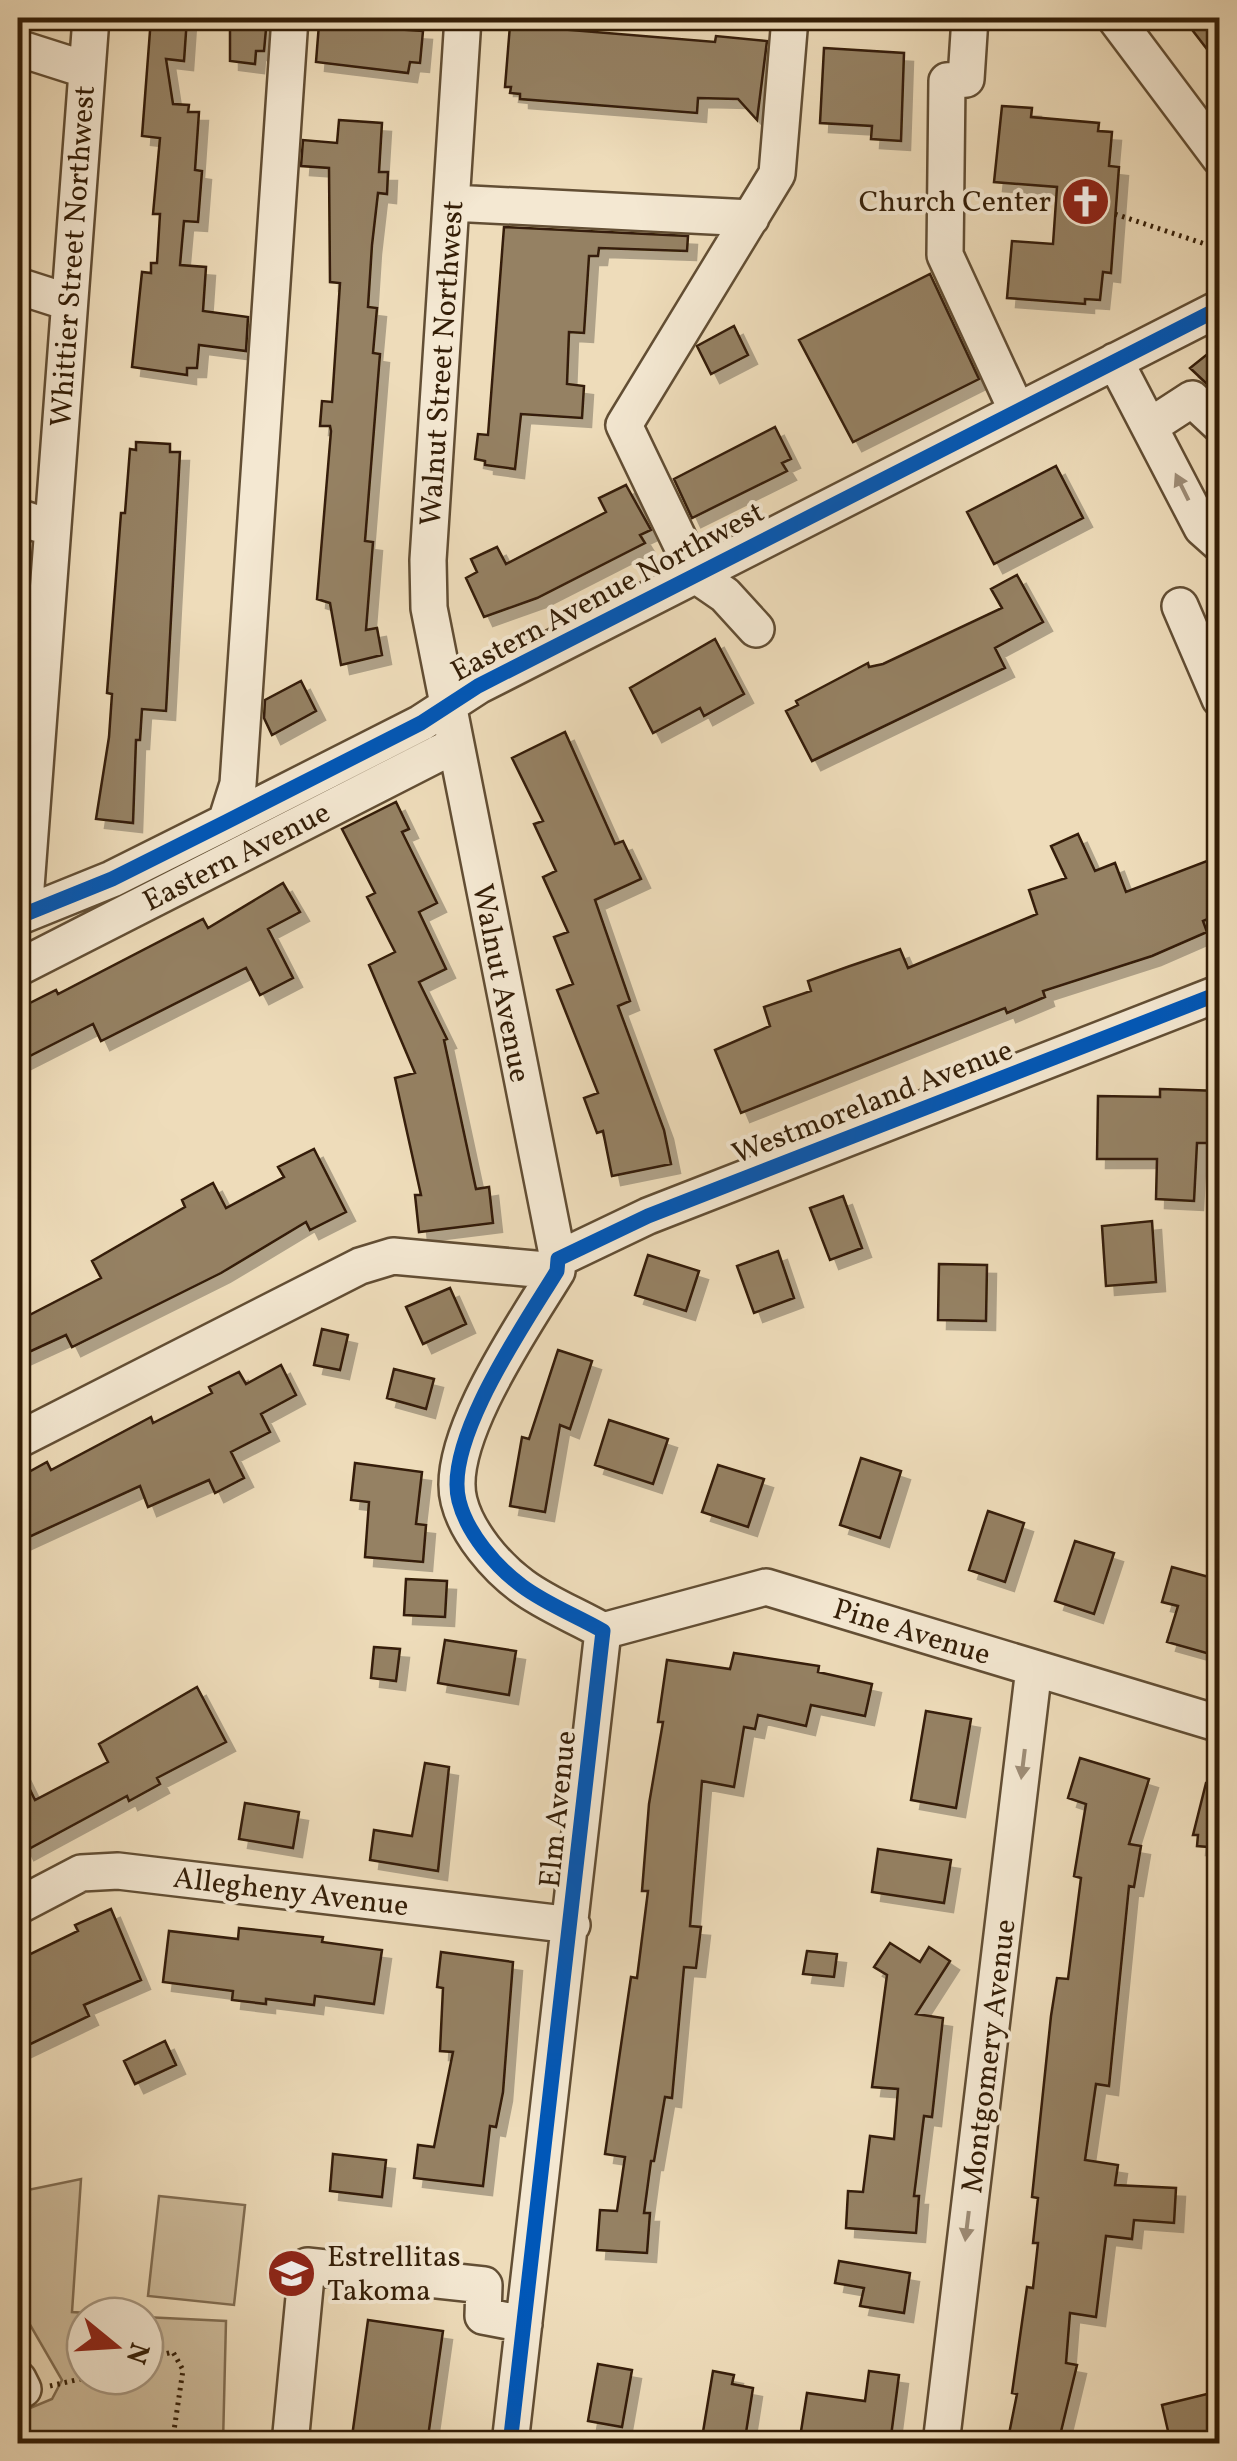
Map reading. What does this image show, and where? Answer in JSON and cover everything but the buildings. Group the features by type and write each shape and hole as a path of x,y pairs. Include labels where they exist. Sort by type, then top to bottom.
{"street":[{"name":"Whittier Street Northwest","path":"21,916 27,731 51,528 91,18"},
{"path":"226,822 238,784 290,18"},
{"name":"Walnut Street Northwest","path":"447,706 429,608 428,576 463,18"},
{"path":"756,629 725,595 696,574 624,425 777,174 790,18"},
{"path":"949,18 956,80"},
{"path":"970,18 956,80 944,255 1016,411"},
{"path":"1114,18 1220,158"},
{"path":"18,48 87,70"},
{"path":"450,204 750,218"},
{"path":"18,286 68,302"},
{"name":"Eastern Avenue Northwest","path":"21,916 112,878 226,822 478,686 1220,308"},
{"path":"1115,360 1202,528 1220,544"},
{"path":"1152,425 1192,400 1220,425"},
{"path":"18,517 51,528"},
{"path":"1180,606 1220,699"},
{"name":"Walnut Avenue","path":"447,706 557,1265"},
{"name":"Eastern Avenue","path":"18,968 455,746"},
{"name":"Westmoreland Avenue","path":"557,1265 648,1216 1220,993"},
{"path":"18,1440 360,1266 393,1256 557,1265 485,1390 463,1453 458,1498 474,1537 521,1586 603,1630"},
{"name":"Pine Avenue","path":"603,1630 766,1586 1220,1724"},
{"name":"Elm Avenue","path":"510,2444 603,1630"},
{"name":"Montgomery Avenue","path":"941,2444 1034,1668"},
{"name":"Allegheny Avenue","path":"18,1906 80,1873 118,1871 572,1925"},
{"path":"290,2444 307,2266 484,2285 483,2316 524,2324"}],"path":[{"path":"1115,214 1220,249"},
{"path":"165,2354 173,2352 183,2370 172,2444"},
{"path":"19,2387 65,2380"}],"shaded area":[{"path":"81,2179 73,2296 65,2296 65,2396 165,2396 165,2318 226,2321 223,2443 18,2443 18,2413 52,2399 62,2380 18,2304 18,2192"},
{"path":"159,2196 245,2205 234,2305 148,2296"}],"cycle path":[{"path":"18,917 112,879 226,822 421,723 478,686 1220,308"},
{"path":"510,2444 603,1631 541,1599 512,1578 484,1548 463,1513 457,1476 463,1447 490,1383 557,1271 558,1259 648,1216 1220,993"}],"place":[{"name":"Church Center","path":"1086,201"},
{"name":"Estrellitas Takoma","path":"292,2273"}]}
